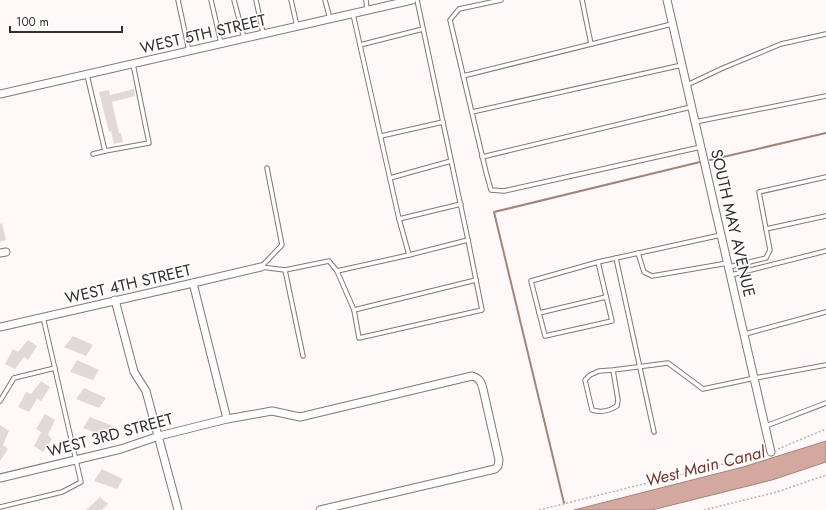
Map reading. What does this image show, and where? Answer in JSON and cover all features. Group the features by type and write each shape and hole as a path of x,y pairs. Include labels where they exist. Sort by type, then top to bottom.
{"street":[{"name":"WEST 5TH STREET","path":"0,94 263,35 353,14 396,2 412,0"},
{"name":"SOUTH MAY AVENUE","path":"667,0 771,452"},
{"name":"WEST 4TH STREET","path":"0,327 261,267"},
{"path":"193,283 227,419"},
{"path":"115,300 134,372 146,391 178,510"},
{"name":"WEST 3RD STREET","path":"0,478 121,449 159,436 227,419 272,411 300,417 472,376 478,378 483,389 499,460 498,466 495,469 320,510"}],"lane":[{"path":"178,0 189,52"},
{"path":"211,0 221,44"},
{"path":"234,0 244,39"},
{"path":"256,0 263,35"},
{"path":"291,0 297,27"},
{"path":"325,0 330,19"},
{"path":"366,0 367,10"},
{"path":"261,267 285,270 329,261 337,271 354,310 359,338 482,310 461,204 416,0"},
{"path":"501,0 459,9 450,20 491,190 504,191 701,146"},
{"path":"582,0 591,44"},
{"path":"353,14 399,219 409,255"},
{"path":"463,76 672,24"},
{"path":"360,45 423,29"},
{"path":"686,85 722,68 781,44 826,34"},
{"path":"93,154 149,143 133,64"},
{"path":"472,112 682,65"},
{"path":"87,75 105,151"},
{"path":"695,122 826,96"},
{"path":"482,156 692,107"},
{"path":"381,136 443,122"},
{"path":"390,178 451,162"},
{"path":"261,267 282,245 267,168"},
{"path":"638,253 644,272 652,276 766,258 770,250 759,192 826,177"},
{"path":"399,219 461,204"},
{"path":"766,229 826,216"},
{"path":"598,262 612,321 545,336 532,281 598,262 721,235"},
{"path":"337,271 468,240"},
{"path":"731,275 826,251"},
{"path":"616,258 654,432"},
{"path":"285,270 303,356"},
{"path":"354,310 476,280"},
{"path":"539,313 606,298"},
{"path":"745,334 826,312"},
{"path":"0,507 62,492 81,482 43,317"},
{"path":"613,370 618,400 617,406 609,411 598,412 592,410 585,380 590,375 599,371 668,363 703,389 826,365"},
{"path":"0,401 14,378 55,368"},
{"path":"766,426 826,403"}],"path":[{"path":"539,510 771,452 826,429"},
{"path":"704,510 777,492 826,474"}],"shaded area":[{"path":"826,441 826,462 772,480 652,510 574,510 743,467"}],"building":[{"path":"134,89 135,96 112,102 119,133 121,133 123,142 114,144 111,131 109,132 99,92 109,90 110,95"},
{"path":"2,223 6,240 0,242 0,224"},
{"path":"73,336 93,345 86,356 64,347"},
{"path":"28,340 37,346 28,360 24,357 15,369 5,364 13,349 18,352"},
{"path":"77,360 99,370 93,380 70,372"},
{"path":"41,381 50,387 41,401 37,399 29,412 18,407 26,392 31,394"},
{"path":"84,388 106,398 99,408 76,399"},
{"path":"45,414 55,420 48,435 52,439 43,452 34,446 41,432 36,429"},
{"path":"90,417 113,426 106,437 83,428"},
{"path":"0,425 9,431 3,445 8,449 0,461"},
{"path":"102,469 123,479 117,489 94,481"},
{"path":"100,497 108,504 102,510 86,510"}],"waterway":[{"path":"710,160 826,133"},
{"path":"564,503 494,212 700,162"}],"water label":[{"name":"West Main Canal","path":"705,466"}]}
